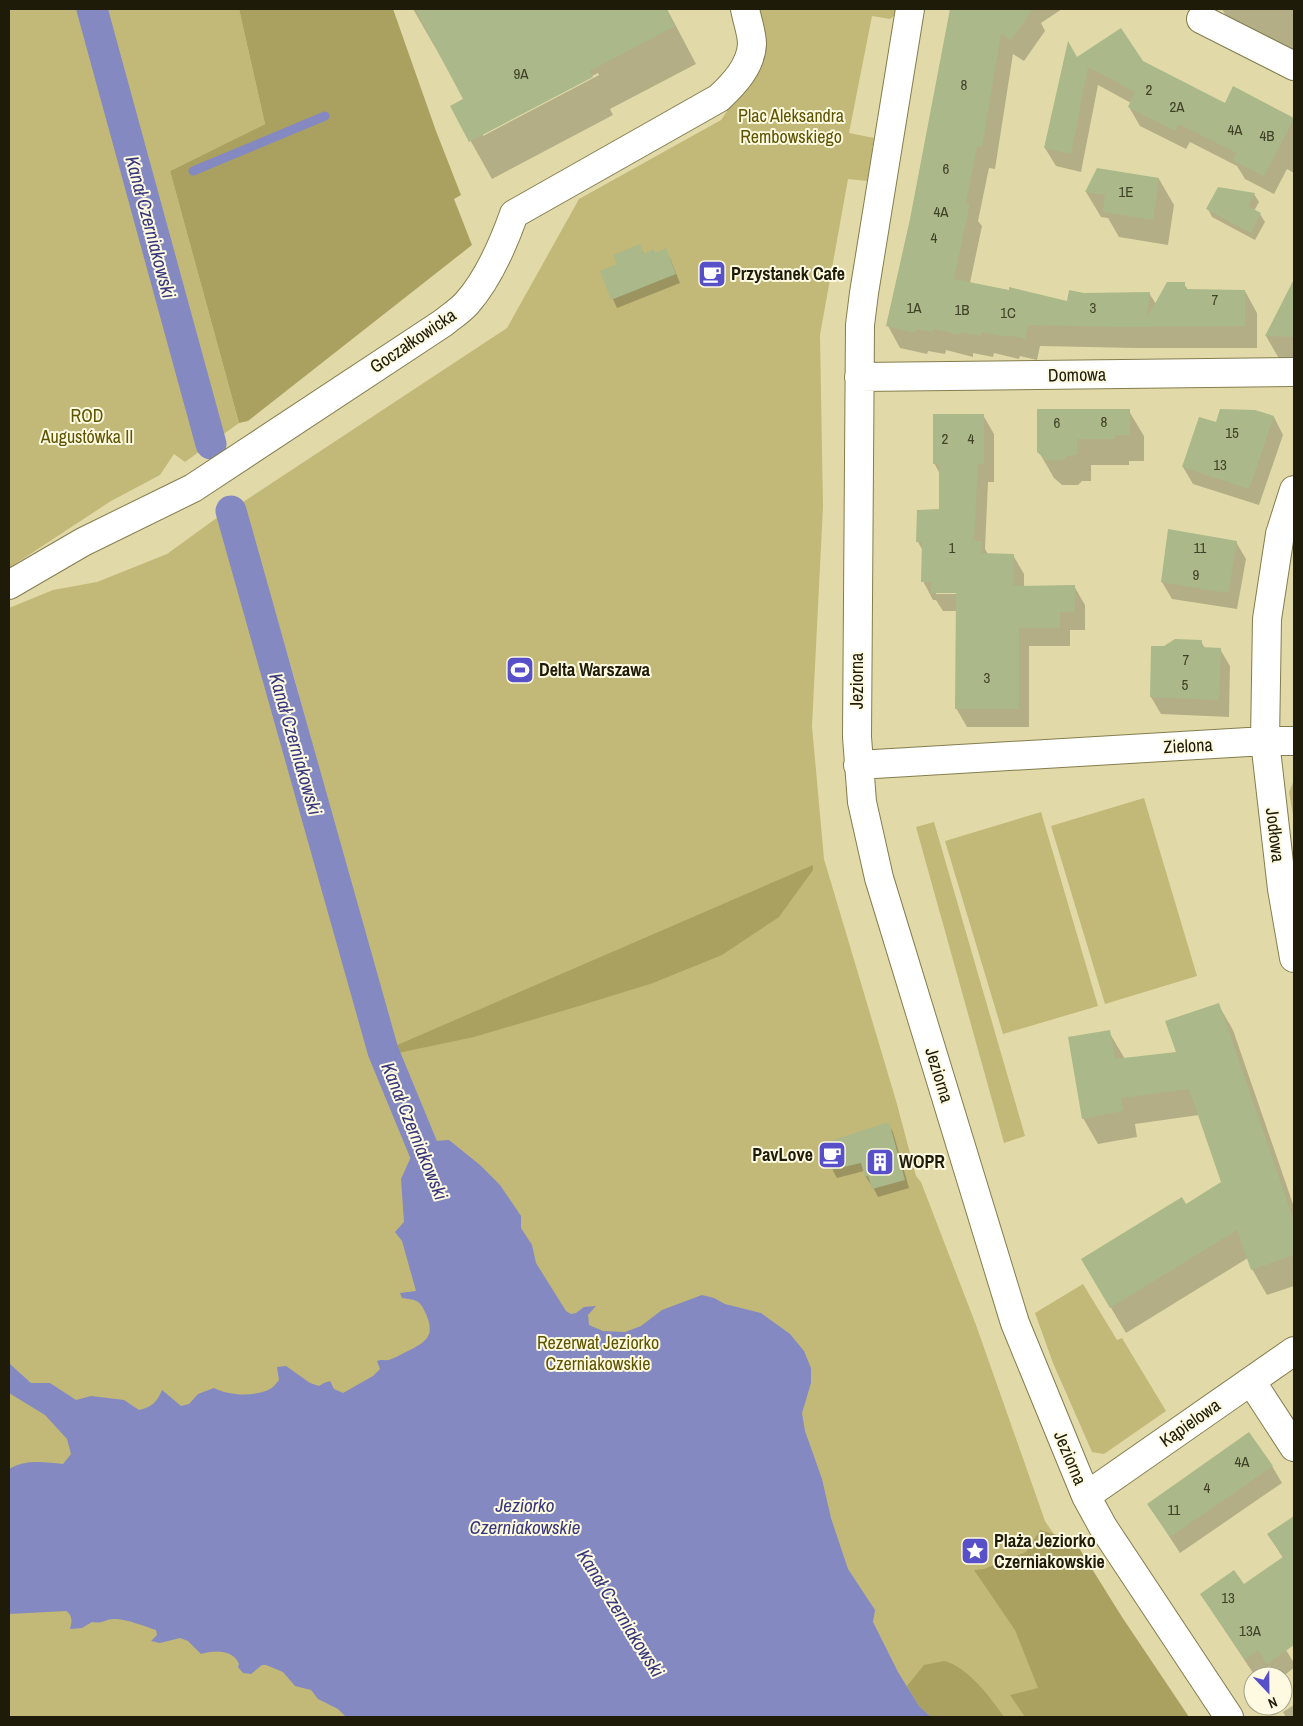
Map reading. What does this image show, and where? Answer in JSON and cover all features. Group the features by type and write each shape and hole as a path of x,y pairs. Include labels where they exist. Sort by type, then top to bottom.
{"street":[{"name":"Goczałkowicka","path":"9,585 83,542 193,488 443,323 466,304 482,282 502,247 514,214 725,93 746,68 752,45 745,9"},
{"path":"859,377 864,293 910,9"},
{"path":"1201,19 1294,66"},
{"name":"Domowa","path":"859,377 1294,372"},
{"name":"Jeziorna","path":"859,377 858,766 862,802 879,878 1012,1314 1054,1420 1086,1496 1102,1527 1229,1717"},
{"path":"1265,742 1267,619 1280,534 1294,490"},
{"name":"Zielona","path":"858,766 1294,741"},
{"name":"Jodłowa","path":"1265,742 1282,889 1294,958"},
{"name":"Kąpielowa","path":"1086,1496 1294,1351"},
{"path":"1251,1381 1294,1447"}],"green space":[{"name":"ROD Augustówka II","path":"9,9 239,9 265,124 170,171 239,423 185,462 174,454 160,475 111,501 9,568"},
{"path":"757,9 900,9 890,19 872,16 849,133 874,138 867,181 848,179 820,335 823,507 812,726 824,859 897,1104 916,1176 921,1182 976,1325 1045,1521 1176,1717 9,1717 9,608 53,590 97,582 167,554 218,517 370,1056 394,1046 294,677 243,502 507,328 579,199 721,120 734,101"},
{"path":"1294,780 1294,821 1289,792"},
{"path":"1144,798 1197,976 1105,1004 1051,826"},
{"path":"1041,812 1098,1006 1003,1034 945,841"},
{"path":"934,822 1025,1136 1004,1143 916,827"},
{"path":"1083,1284 1117,1340 1122,1338 1166,1411 1104,1454 1092,1452 1053,1363 1035,1313"}],"shaded area":[{"path":"239,9 393,9 436,131 461,195 454,199 472,245 248,421 239,423 170,171 265,124"},
{"path":"813,865 813,870 779,917 722,955 653,983 579,1006 474,1037 398,1053 395,1046"},
{"path":"1040,1530 1074,1540 1122,1617 1189,1717 1025,1717 1010,1695 1038,1688 1015,1630 974,1570 984,1569 1026,1552"},
{"path":"944,1661 953,1664 970,1676 1004,1717 931,1717 919,1706 907,1686 924,1665"}],"water":[{"name":"Jeziorko Czerniakowskie","path":"449,1140 480,1165 500,1185 521,1216 521,1228 532,1245 536,1263 566,1311 571,1314 584,1307 596,1306 588,1315 589,1325 603,1331 625,1332 641,1326 662,1310 702,1295 714,1298 725,1304 761,1313 790,1334 804,1351 811,1368 811,1383 802,1413 805,1431 822,1479 831,1518 848,1569 875,1610 873,1622 898,1672 919,1706 931,1717 346,1717 338,1709 318,1699 311,1690 295,1686 283,1672 262,1665 251,1674 243,1673 238,1667 239,1664 236,1659 228,1653 217,1651 201,1654 188,1641 180,1638 160,1643 151,1641 157,1635 156,1630 136,1623 113,1619 92,1622 82,1628 70,1629 71,1619 66,1611 9,1614 9,1469 28,1462 63,1464 71,1454 67,1439 45,1415 9,1393 9,1362 31,1383 50,1383 76,1400 91,1396 124,1400 139,1410 154,1403 162,1390 181,1406 189,1404 198,1394 214,1388 234,1394 264,1392 279,1380 277,1367 286,1366 310,1383 319,1386 330,1381 334,1389 343,1393 373,1376 380,1369 377,1361 387,1360 406,1352 427,1338 430,1328 422,1306 415,1300 402,1298 400,1293 416,1291 402,1241 395,1232 404,1222 401,1179 410,1159 421,1142"}],"building":[{"path":"415,9 666,9 675,26 590,71 593,77 469,142 450,106 463,99"},
{"path":"950,9 1033,9 1011,40 1001,34 982,147 977,146 966,203 970,203 954,279 1009,290 1009,287 1067,301 1069,290 1084,293 1150,292 1146,320 1167,282 1185,282 1185,289 1245,290 1245,326 1122,327 1028,325 1025,339 982,332 981,336 961,332 960,335 934,329 933,332 916,329 915,333 886,326 910,219"},
{"path":"1121,28 1143,61 1225,103 1233,86 1294,118 1264,176 1232,160 1237,153 1179,124 1175,131 1128,107 1135,92 1088,67 1071,154 1044,148 1068,41 1077,57"},
{"path":"1097,168 1159,178 1153,220 1103,212 1105,195 1085,192"},
{"path":"1218,187 1255,193 1248,206 1261,213 1251,233 1206,209"},
{"path":"640,244 644,254 654,249 655,253 666,248 676,274 611,300 600,271 617,264 613,255"},
{"path":"1294,279 1294,337 1265,336"},
{"path":"1037,409 1130,409 1130,435 1115,435 1115,439 1077,439 1077,455 1067,456 1063,460 1046,460 1037,452"},
{"path":"1220,409 1255,410 1274,416 1249,489 1182,467 1199,417 1216,422"},
{"path":"933,414 984,414 984,464 978,464 974,541 982,541 981,553 1014,554 1013,586 1075,585 1075,612 1060,612 1060,628 1019,628 1019,709 955,709 956,593 931,593 931,582 921,582 922,542 916,542 917,510 939,509 939,464 933,464"},
{"path":"1168,529 1237,541 1228,593 1161,582"},
{"path":"1175,639 1202,640 1201,647 1221,648 1219,700 1150,697 1151,646 1164,646"},
{"path":"1219,1003 1294,1221 1294,1255 1251,1270 1237,1230 1110,1308 1081,1259 1182,1197 1186,1204 1221,1182 1189,1089 1121,1098 1123,1111 1082,1119 1068,1037 1110,1030 1115,1059 1176,1052 1165,1021"},
{"name":"WOPR","path":"889,1122 905,1180 872,1189 868,1176 865,1177 861,1163 831,1170 824,1143"},
{"path":"1249,1432 1273,1466 1170,1537 1147,1504"},
{"path":"1294,1516 1294,1645 1267,1664 1258,1650 1245,1660 1200,1594 1234,1570 1244,1584 1283,1557 1267,1534"}],"waterway":[{"name":"Kanał Czerniakowski","path":"92,9 211,444"},
{"path":"193,171 325,116"},
{"name":"Kanał Czerniakowski","path":"231,511 383,1051 437,1182"}],"place":[{"name":"Przystanek Cafe","path":"712,274"},
{"name":"Delta Warszawa","path":"520,670"},
{"name":"PavLove","path":"832,1155"},
{"name":"WOPR","path":"880,1162"},
{"name":"Plaża Jeziorko Czerniakowskie","path":"975,1551"}],"park label":[{"name":"Plac Aleksandra Rembowskiego","path":"791,126"},
{"name":"Rezerwat Jeziorko Czerniakowskie","path":"598,1354"}]}
